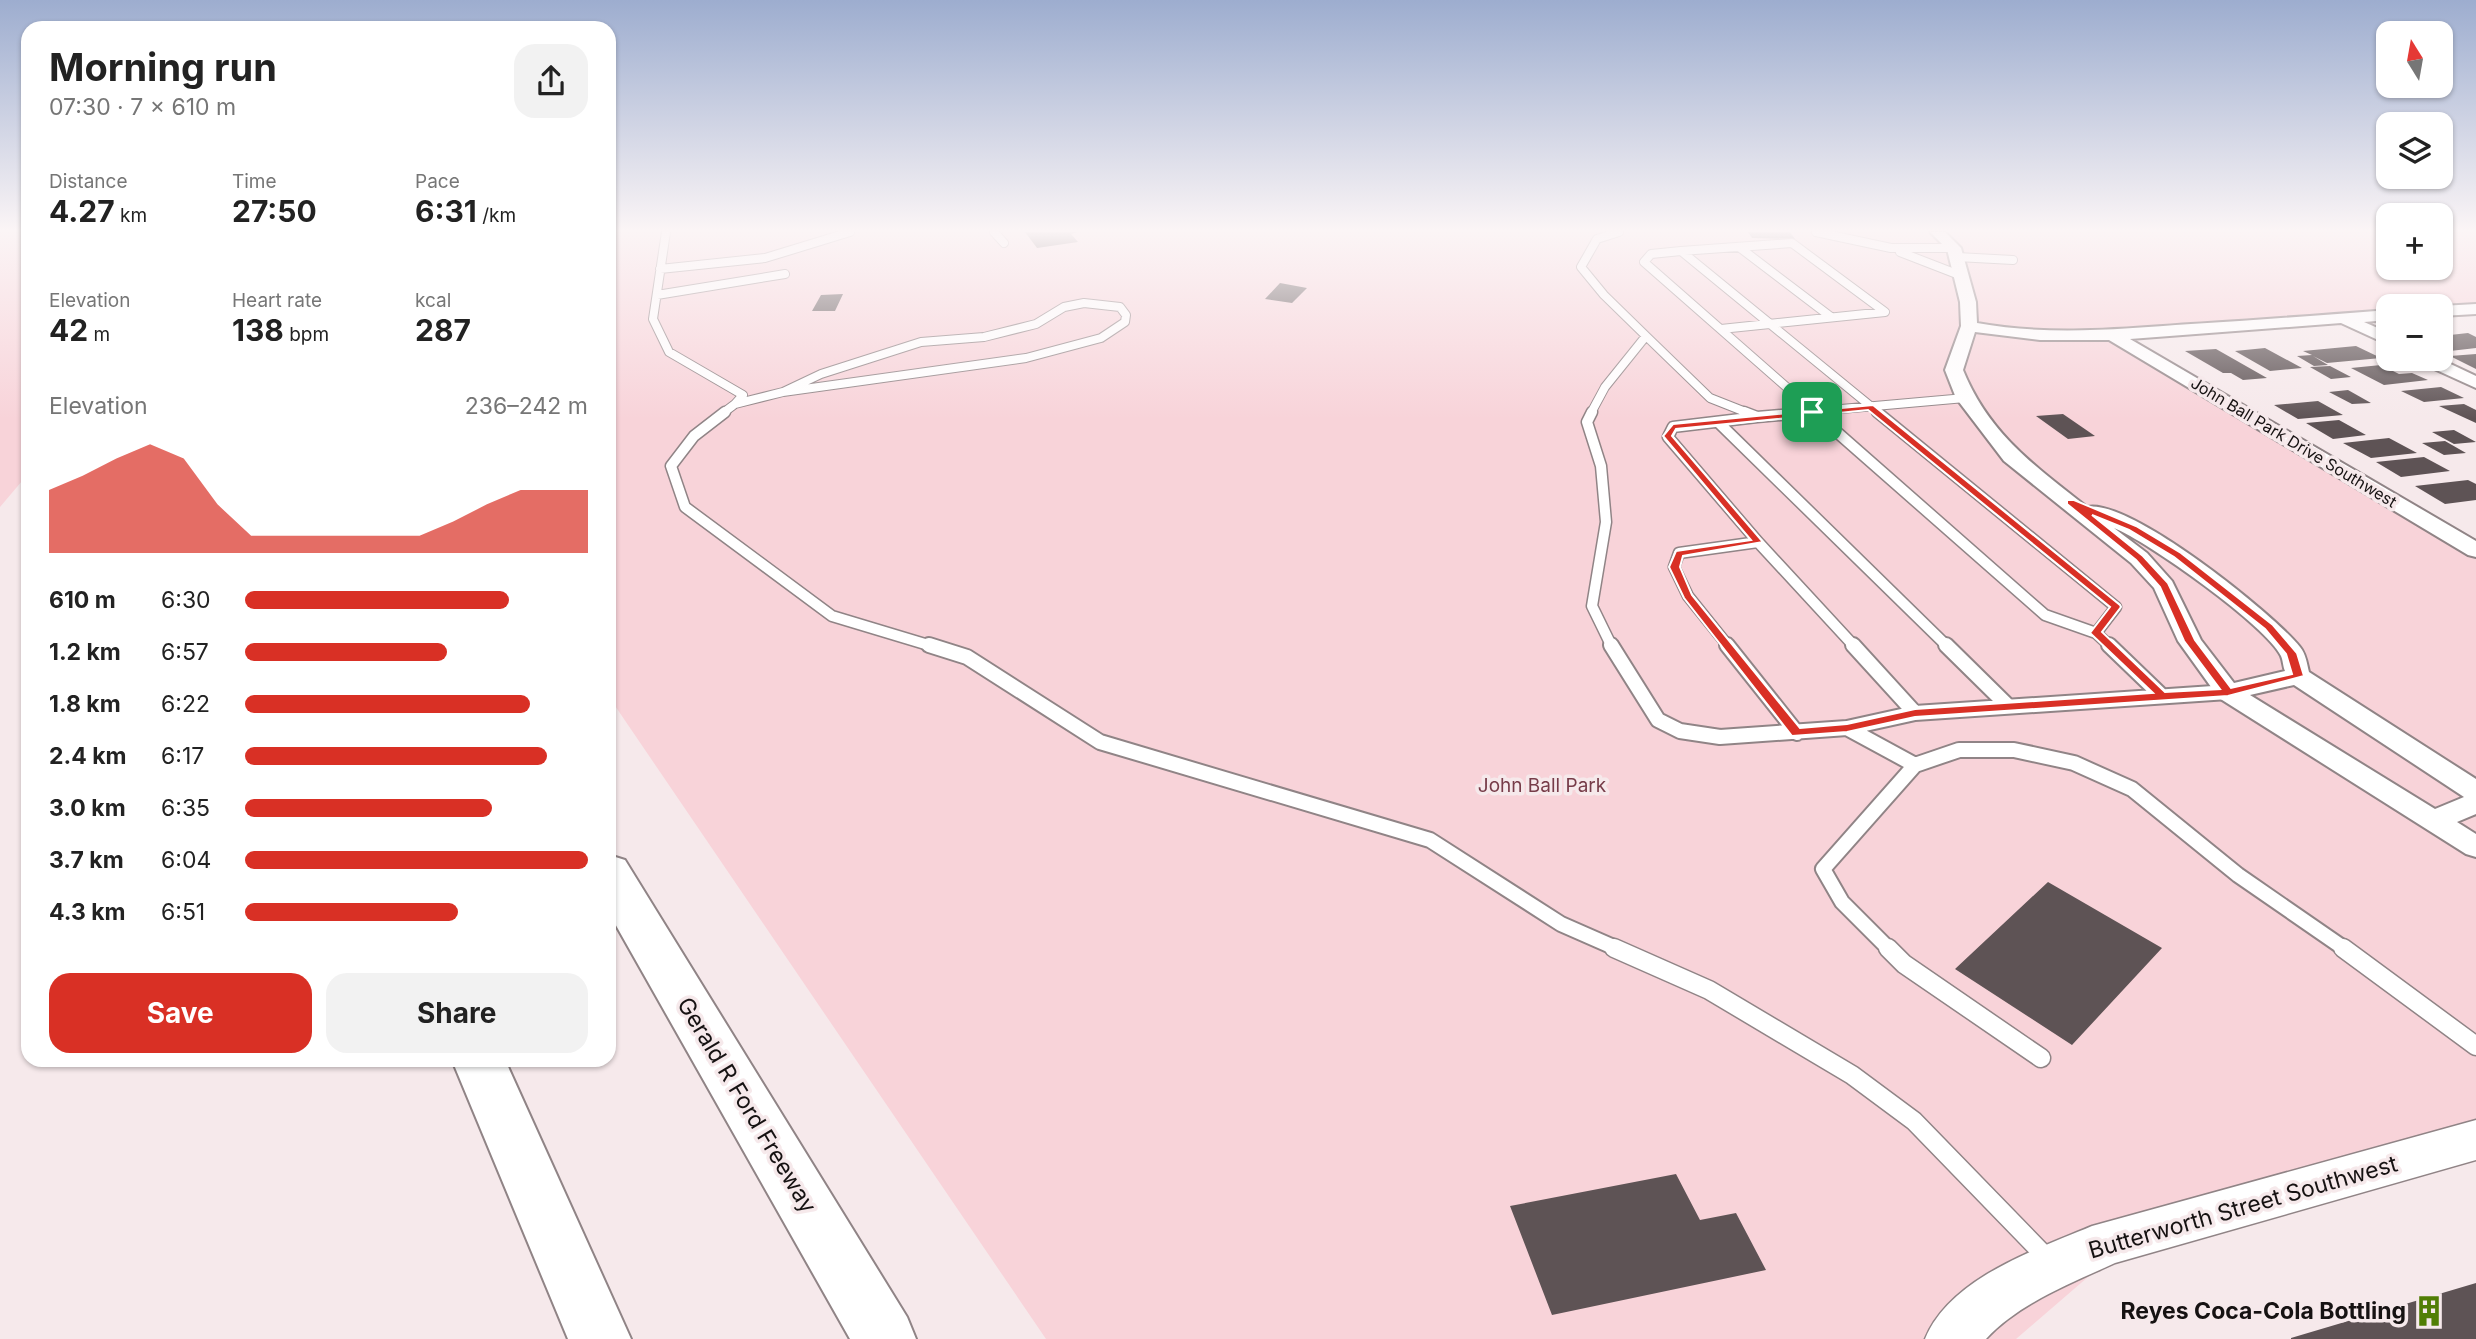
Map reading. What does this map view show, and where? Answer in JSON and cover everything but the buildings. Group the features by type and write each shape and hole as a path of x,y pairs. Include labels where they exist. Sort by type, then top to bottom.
{"highway":[{"name":"Gerald R Ford Freeway","path":"616,884 885,1339"},
{"path":"481,1067 600,1339"}],"street":[{"path":"1966,294 1969,326 1954,370 1965,398 2011,457 2139,558 2164,586 2190,641 2228,692 2476,847"},
{"path":"2453,311 2476,309"},
{"path":"1969,326 1999,332 2042,335 2112,335 2376,316"},
{"path":"2344,318 2376,334"},
{"name":"John Ball Park Drive Southwest","path":"2112,335 2476,550"},
{"path":"2452,371 2476,383"},
{"path":"2071,502 2133,528 2178,555 2269,627 2292,653 2298,676 2476,792"},
{"path":"2228,692 2298,676"},
{"path":"2434,820 2476,803"},
{"name":"Butterworth Street Southwest","path":"1951,1339 1983,1305 2055,1266 2109,1242 2476,1140"}],"lane":[{"path":"660,294 657,295 653,319 669,352 743,395 694,436 671,466 685,507 832,616 967,657 1100,742 1430,840 1561,925 1709,990 1852,1075 1914,1121 2055,1266"},
{"path":"1604,294 1710,398 1757,417"},
{"path":"1681,294 2045,615 2096,633 2162,696"},
{"path":"1733,294 2116,607 2096,633"},
{"path":"1801,294 1831,317"},
{"path":"1721,329 1885,312 1861,294"},
{"path":"735,404 783,392 1026,358 1101,338 1125,322 1126,315 1120,307 1084,303 1064,307 1036,324 984,337 922,342 821,374 783,392"},
{"path":"1646,336 1605,387 1587,422 1601,466 1606,522 1592,606 1619,662 1658,720 1681,731 1720,737 1847,728 1915,713 2228,692"},
{"path":"1915,713 1758,542 1668,436 1673,427 1965,398"},
{"path":"1718,422 2008,706"},
{"path":"1758,542 1679,554 1674,567 1688,596 1797,733"},
{"path":"1847,728 1915,765"},
{"path":"2041,1058 1904,964 1842,902 1823,869 1915,765 1959,750 2014,750 2074,763 2132,789 2238,875 2307,921 2476,1046"}],"green space":[{"path":"0,294 21,294 21,482 0,507"},
{"name":"John Ball Park","path":"616,294 2376,294 2376,316 2114,335 2476,550 2476,1140 2139,1233 2016,1339 1046,1339 616,707"},
{"name":"John Ball Park","path":"2453,294 2476,294 2476,309 2453,308"}],"place":[{"name":"Reyes Coca-Cola Bottling","path":"2429,1311"}],"route":[{"path":"1812,412 1673,427 1668,436 1758,542 1679,554 1674,567 1688,596 1797,733 1847,728 1915,713 2228,692 2190,641 2164,586 2139,558 2071,502 2133,528 2178,555 2269,627 2292,653 2298,676 2228,692 2162,696 2096,633 2116,607 1870,407 1812,412"}]}
